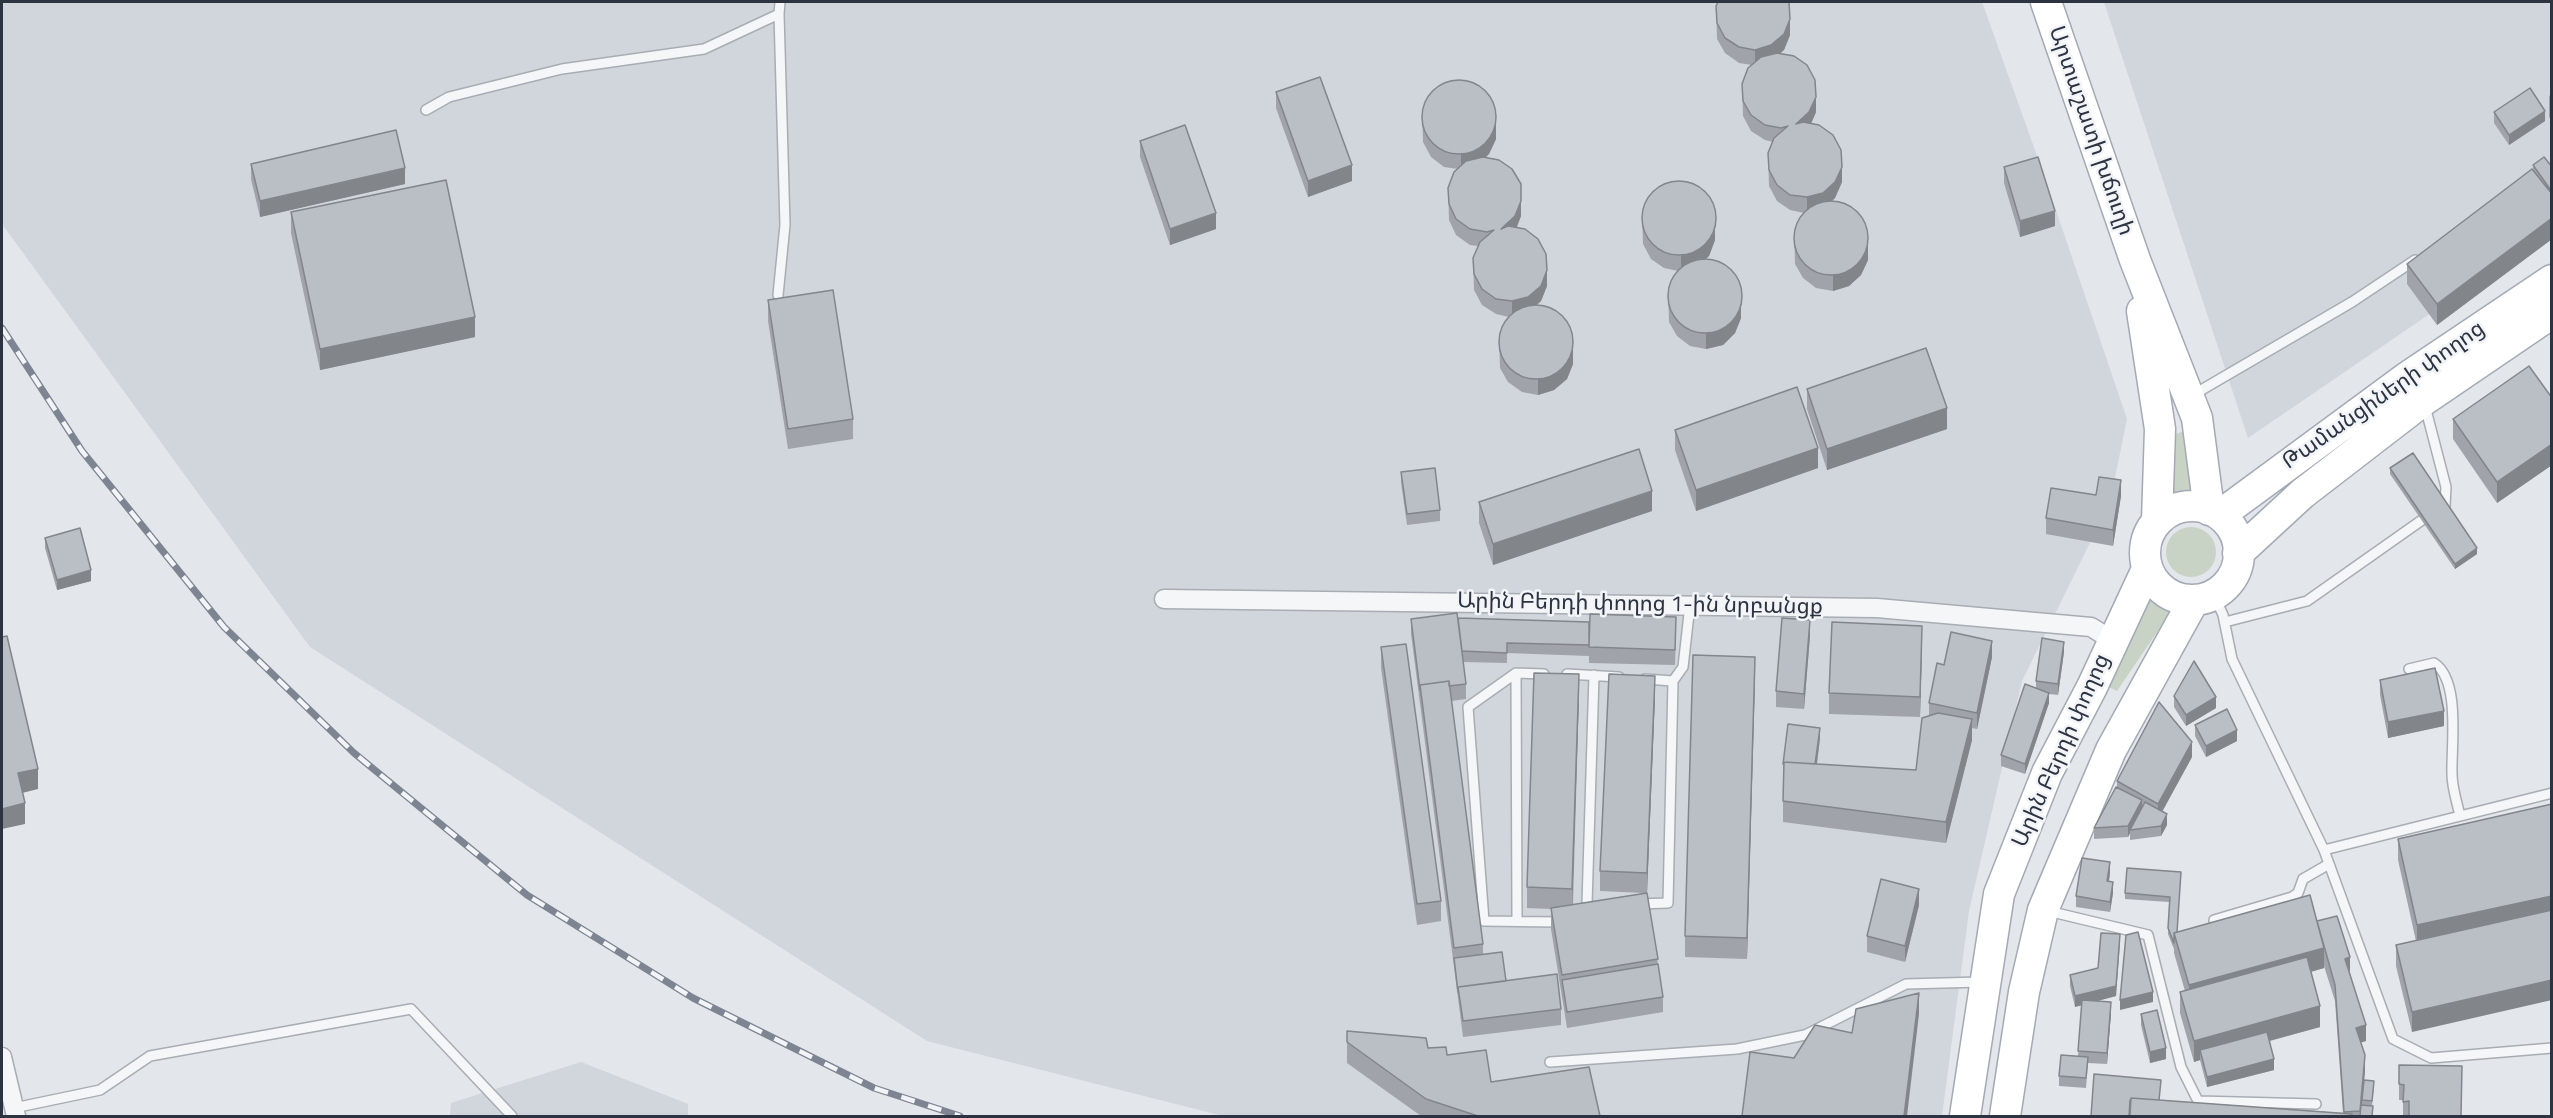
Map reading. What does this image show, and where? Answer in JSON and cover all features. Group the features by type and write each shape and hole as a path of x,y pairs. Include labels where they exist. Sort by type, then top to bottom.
{"main road":[{"name":"Արտաշատի խճուղի","path":"2046,2 2135,260 2197,418 2215,512"},
{"name":"Արտաշատի խճուղի","path":"2135,260 2160,429 2157,521"},
{"name":"Թամանցիների փողոց","path":"2215,512 2406,378 2552,280"},
{"name":"Թամանցիների փողոց","path":"2204,597 2230,580 2238,553 2302,494 2424,400 2552,313"},
{"path":"2204,597 2167,593 2152,578 2148,569 2146,543 2157,521 2168,512 2181,507 2195,506 2215,512 2234,532 2238,553"},
{"name":"Արին Բերդի փողոց","path":"1965,1116 2000,894 2047,774 2092,687 2112,640 2148,569"},
{"name":"Արին Բերդի փողոց","path":"2006,1116 2023,1002 2043,910 2112,750 2204,597"}],"street":[{"name":"Արին Բերդի փողոց 1-ին նրբանցք","path":"1164,599 1888,609 2091,627 2112,640"},
{"path":"2,1057 15,1112"}],"lane":[{"path":"778,295 785,225 780,2"},
{"path":"426,110 449,97 562,69 704,49 779,14"},
{"path":"2189,397 2352,302 2420,257"},
{"path":"2424,400 2446,487 2445,506"},
{"path":"2224,622 2307,601 2422,520"},
{"path":"2204,597 2224,622 2232,659 2324,850 2393,1039 2431,1058 2552,1048"},
{"path":"1622,904 1668,903 1673,681 1683,667 1689,606"},
{"path":"2409,669 2434,663 2441,667 2445,675 2452,709 2452,776 2460,816"},
{"path":"1550,674 1516,673 1468,707 1484,921 1557,922 1567,916"},
{"path":"1516,673 1517,921"},
{"path":"1561,674 1628,677"},
{"path":"1587,904 1594,675"},
{"path":"1639,678 1673,681"},
{"path":"2324,850 2552,793"},
{"path":"2214,920 2292,897 2298,893 2303,879 2329,864"},
{"path":"1577,910 1587,904 1599,904"},
{"path":"2043,910 2148,935 2181,1067 2198,1101 2316,1104"},
{"path":"1550,1062 1737,1049 1805,1035 1906,984 1987,982"},
{"path":"15,1112 100,1090 150,1056 411,1009 512,1116"}],"shaded area":[{"path":"2,2 1982,2 2127,419 2110,502 2022,681 1969,911 1942,1116 1223,1116 927,1041 310,647 2,224"},
{"path":"2104,2 2551,2 2551,231 2248,438"},
{"path":"581,1062 688,1104 688,1116 450,1116 451,1103"}],"green space":[{"path":"2188,430 2199,488 2169,494 2169,436"},
{"path":"2186,527 2196,527 2209,534 2216,547 2216,557 2209,570 2196,577 2186,577 2177,573 2170,566 2166,557 2166,547 2170,538 2177,531"},
{"path":"2145,597 2170,613 2117,691 2107,686"}],"building":[{"path":"1718,2 1789,2 1790,19 1784,34 1771,45 1755,50 1739,47 1725,38 1717,23 1716,6"},
{"path":"1777,53 1794,56 1807,65 1815,80 1816,97 1809,112 1796,124 1803,122 1819,125 1833,135 1841,150 1842,167 1835,182 1823,193 1807,197 1790,195 1777,185 1769,170 1768,153 1774,138 1788,126 1781,128 1765,125 1751,115 1743,101 1742,84 1748,68 1761,57"},
{"path":"1320,77 1352,165 1308,181 1276,92"},
{"path":"1459,80 1473,83 1485,91 1493,103 1496,117 1493,131 1485,143 1473,151 1459,154 1445,151 1433,143 1425,131 1422,117 1425,103 1433,91 1445,83"},
{"path":"2530,88 2545,111 2509,135 2494,112"},
{"path":"1185,125 1216,213 1170,229 1140,141"},
{"path":"396,130 405,168 260,201 251,164"},
{"path":"1483,157 1499,160 1512,169 1521,184 1521,201 1515,216 1501,229 1508,226 1525,229 1538,239 1546,254 1547,270 1541,286 1528,297 1512,301 1496,299 1482,289 1474,274 1473,258 1480,242 1494,230 1487,232 1470,229 1456,219 1449,204 1448,188 1454,172 1466,161"},
{"path":"2038,157 2055,211 2020,221 2004,167"},
{"path":"2544,157 2552,167 2552,192 2533,165"},
{"path":"2532,169 2552,194 2552,218 2437,304 2407,264"},
{"path":"446,180 475,317 320,349 291,212"},
{"path":"1679,181 1693,184 1705,192 1713,204 1716,218 1713,232 1705,244 1693,252 1679,255 1665,252 1653,244 1645,232 1642,218 1645,204 1653,192 1665,184"},
{"path":"1831,201 1845,204 1857,212 1865,224 1868,238 1865,252 1857,264 1845,272 1831,275 1817,272 1805,264 1797,252 1794,238 1797,224 1805,212 1817,204"},
{"path":"1705,259 1719,262 1731,270 1739,282 1742,296 1739,310 1731,322 1719,330 1705,333 1691,330 1679,322 1671,310 1668,296 1671,282 1679,270 1691,262"},
{"path":"833,290 853,419 788,429 768,300"},
{"path":"1536,305 1550,308 1562,316 1570,328 1573,342 1570,356 1562,368 1550,376 1536,379 1522,376 1510,368 1502,356 1499,342 1502,328 1510,316 1522,308"},
{"path":"1926,348 1947,408 1827,449 1807,389"},
{"path":"2529,366 2552,398 2552,444 2497,482 2453,419"},
{"path":"1797,387 1818,448 1696,490 1675,430"},
{"path":"1639,449 1652,491 1493,544 1479,502"},
{"path":"2413,453 2477,548 2455,564 2390,468"},
{"path":"1435,468 1440,510 1407,514 1401,472"},
{"path":"2099,477 2121,480 2113,530 2046,518 2051,488 2096,495"},
{"path":"80,528 91,570 57,580 45,538"},
{"path":"1457,613 1466,684 1449,686 1449,681 1420,685 1420,690 1411,619"},
{"path":"1590,614 1676,617 1675,650 1589,647"},
{"path":"1458,618 1589,622 1589,645 1507,643 1507,653 1462,651"},
{"path":"1782,618 1810,620 1804,694 1776,691"},
{"path":"1832,622 1922,626 1920,697 1829,693"},
{"path":"1951,632 1992,641 1977,713 1929,703 1937,663 1944,665"},
{"path":"7,636 38,769 18,773 25,803 2,809 2,637"},
{"path":"2042,638 2064,642 2058,684 2036,681"},
{"path":"1406,644 1441,901 1417,904 1381,647"},
{"path":"1693,655 1755,657 1747,938 1685,936"},
{"path":"2194,661 2216,697 2186,715 2174,696"},
{"path":"2435,668 2444,711 2388,722 2380,680"},
{"path":"1534,673 1579,674 1572,889 1527,887"},
{"path":"1609,674 1655,676 1647,873 1600,871"},
{"path":"1449,681 1483,944 1454,948 1420,685"},
{"path":"2025,684 2049,693 2025,764 2001,755"},
{"path":"2159,702 2192,742 2158,804 2117,781"},
{"path":"2227,709 2237,730 2206,746 2195,725"},
{"path":"1938,713 1972,719 1946,822 1783,801 1784,762 1916,770 1922,718"},
{"path":"1788,724 1820,728 1815,764 1784,762 1783,764"},
{"path":"2116,787 2142,800 2128,826 2094,828"},
{"path":"2145,802 2167,814 2161,826 2130,830"},
{"path":"2552,804 2552,896 2417,925 2398,839"},
{"path":"2082,858 2110,862 2107,881 2113,882 2110,902 2076,896"},
{"path":"2127,868 2181,872 2177,932 2174,933 2174,943 2168,928 2170,897 2125,893"},
{"path":"1881,879 1919,889 1905,946 1867,936"},
{"path":"1647,893 1658,959 1562,975 1551,908"},
{"path":"2310,895 2324,948 2189,985 2174,933"},
{"path":"2552,910 2552,980 2412,1012 2396,945"},
{"path":"2337,916 2350,957 2345,959 2366,1025 2356,1028 2365,1055 2360,1111 2344,1112 2335,985 2317,921"},
{"path":"2138,932 2153,992 2120,1000 2126,935"},
{"path":"2101,933 2120,934 2116,986 2075,996 2070,975 2098,968"},
{"path":"1502,952 1506,981 1458,987 1458,992 1454,958"},
{"path":"2307,957 2320,1006 2194,1041 2180,992"},
{"path":"1658,964 1663,997 1567,1012 1562,980"},
{"path":"1557,974 1561,1009 1463,1021 1458,987"},
{"path":"1919,993 1904,1116 1742,1116 1750,1052 1794,1058 1815,1025 1852,1033 1856,1009"},
{"path":"2082,1000 2111,1002 2107,1053 2078,1051"},
{"path":"2157,1010 2166,1048 2150,1052 2141,1014"},
{"path":"1347,1031 1426,1038 1428,1048 1446,1047 1447,1055 1486,1050 1491,1082 1589,1067 1600,1116 1478,1116 1426,1099 1347,1042"},
{"path":"2267,1032 2274,1059 2207,1077 2200,1050"},
{"path":"2061,1055 2088,1057 2086,1078 2059,1076"},
{"path":"2399,1065 2462,1066 2461,1116 2409,1116 2409,1101 2403,1102 2404,1085 2399,1084"},
{"path":"2094,1074 2161,1080 2159,1100 2131,1098 2129,1116 2091,1116"},
{"path":"2364,1080 2374,1081 2372,1101 2362,1100"},
{"path":"2131,1098 2352,1114 2351,1116 2130,1116"},
{"path":"2361,1105 2373,1106 2372,1116 2360,1116"}],"railway":[{"path":"2,328 82,451 224,627 354,753 527,895 693,998 874,1088 960,1116"}]}
